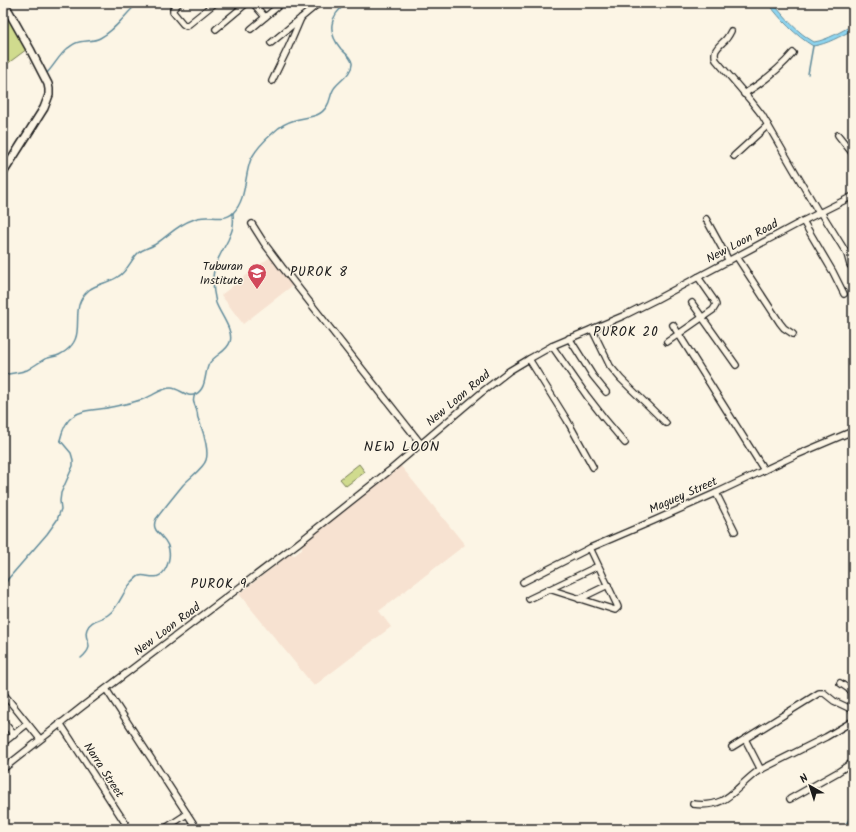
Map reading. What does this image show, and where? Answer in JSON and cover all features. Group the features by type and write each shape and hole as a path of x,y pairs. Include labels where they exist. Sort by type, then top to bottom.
{"street":[{"path":"3,173 44,108 49,95 48,84 31,50 4,3"},
{"path":"179,3 173,9 173,12 186,26 215,3"},
{"path":"216,29 247,3"},
{"path":"253,3 265,18"},
{"path":"252,29 282,3"},
{"path":"271,43 319,3"},
{"path":"272,81 290,46 301,18"},
{"path":"731,31 728,38 715,50 714,55 716,60 757,108 820,213 844,247 850,266"},
{"path":"744,94 770,76 784,64 793,53"},
{"path":"734,156 768,125"},
{"path":"838,136 853,154"},
{"name":"New Loon Road","path":"4,766 296,544 389,471 502,376 552,346 639,308 853,196"},
{"path":"706,219 729,260"},
{"path":"803,221 844,294"},
{"path":"252,224 279,263 421,444"},
{"path":"737,257 780,323 784,328 793,334"},
{"path":"666,342 713,310 716,305 698,277"},
{"path":"692,303 736,365"},
{"path":"673,325 764,470"},
{"path":"592,329 610,366 621,379 666,423"},
{"path":"569,338 590,372 606,392"},
{"path":"552,346 594,406 625,443"},
{"path":"529,359 567,420 593,467"},
{"name":"Maguey Street","path":"523,582 590,548 853,431"},
{"path":"716,493 735,531"},
{"path":"549,589 616,610 618,607 590,548"},
{"path":"529,599 598,566"},
{"path":"579,599 608,585"},
{"path":"840,683 853,692"},
{"path":"106,689 197,829"},
{"path":"3,693 40,739"},
{"path":"732,747 819,693 824,693 834,701 853,710"},
{"path":"693,804 708,805 721,802 761,770 826,737 853,721"},
{"path":"3,722 14,735"},
{"path":"3,743 27,724"},
{"name":"Narra Street","path":"60,724 129,829"},
{"path":"744,739 761,770"},
{"path":"790,799 853,762"},
{"path":"164,829 188,814"}],"shaded area":[{"name":"Tuburan Institute","path":"270,257 292,286 243,324 221,295"},
{"path":"400,465 465,545 379,611 391,627 314,686 239,594 290,554 295,555 302,549 302,544"}],"green space":[{"path":"3,10 27,49 3,67"},
{"path":"359,464 365,472 346,486 340,479"}],"water":[{"path":"768,3 773,3 802,34 814,42 829,37 853,25 853,30 829,42 813,46 789,27"}],"waterway":[{"path":"46,74 68,48 76,43 91,41 106,35 138,3"},
{"path":"3,375 27,370 45,359 59,355 66,351 74,342 76,336 78,310 84,295 96,286 112,280 122,274 138,253 154,245 187,222 201,217 227,217 233,213 241,201 251,159 258,148 284,124 317,115 324,110 328,104 333,89 351,70 352,63 349,57 336,43 332,30 332,24 336,13 347,3"},
{"path":"808,74 813,46"},
{"path":"3,587 57,520 61,509 61,493 73,466 71,453 60,440 67,422 80,412 137,401 168,388 174,388 190,395 196,394 202,388 209,364 226,348 231,338 226,322 216,303 213,274 216,264 232,231 233,213"},
{"path":"81,658 86,653 89,646 86,633 91,623 113,611 126,590 137,577 142,575 152,577 160,576 166,568 169,560 169,548 165,540 157,532 155,526 156,520 183,485 205,463 207,457 205,438 194,402 195,394"},
{"path":"843,829 853,811"}],"place":[{"name":"Tuburan Institute","path":"257,290"}],"district":[{"name":"PUROK 8","path":"319,271"},
{"name":"PUROK 20","path":"626,331"},
{"name":"NEW LOON","path":"402,446"},
{"name":"PUROK 9","path":"219,583"}]}
